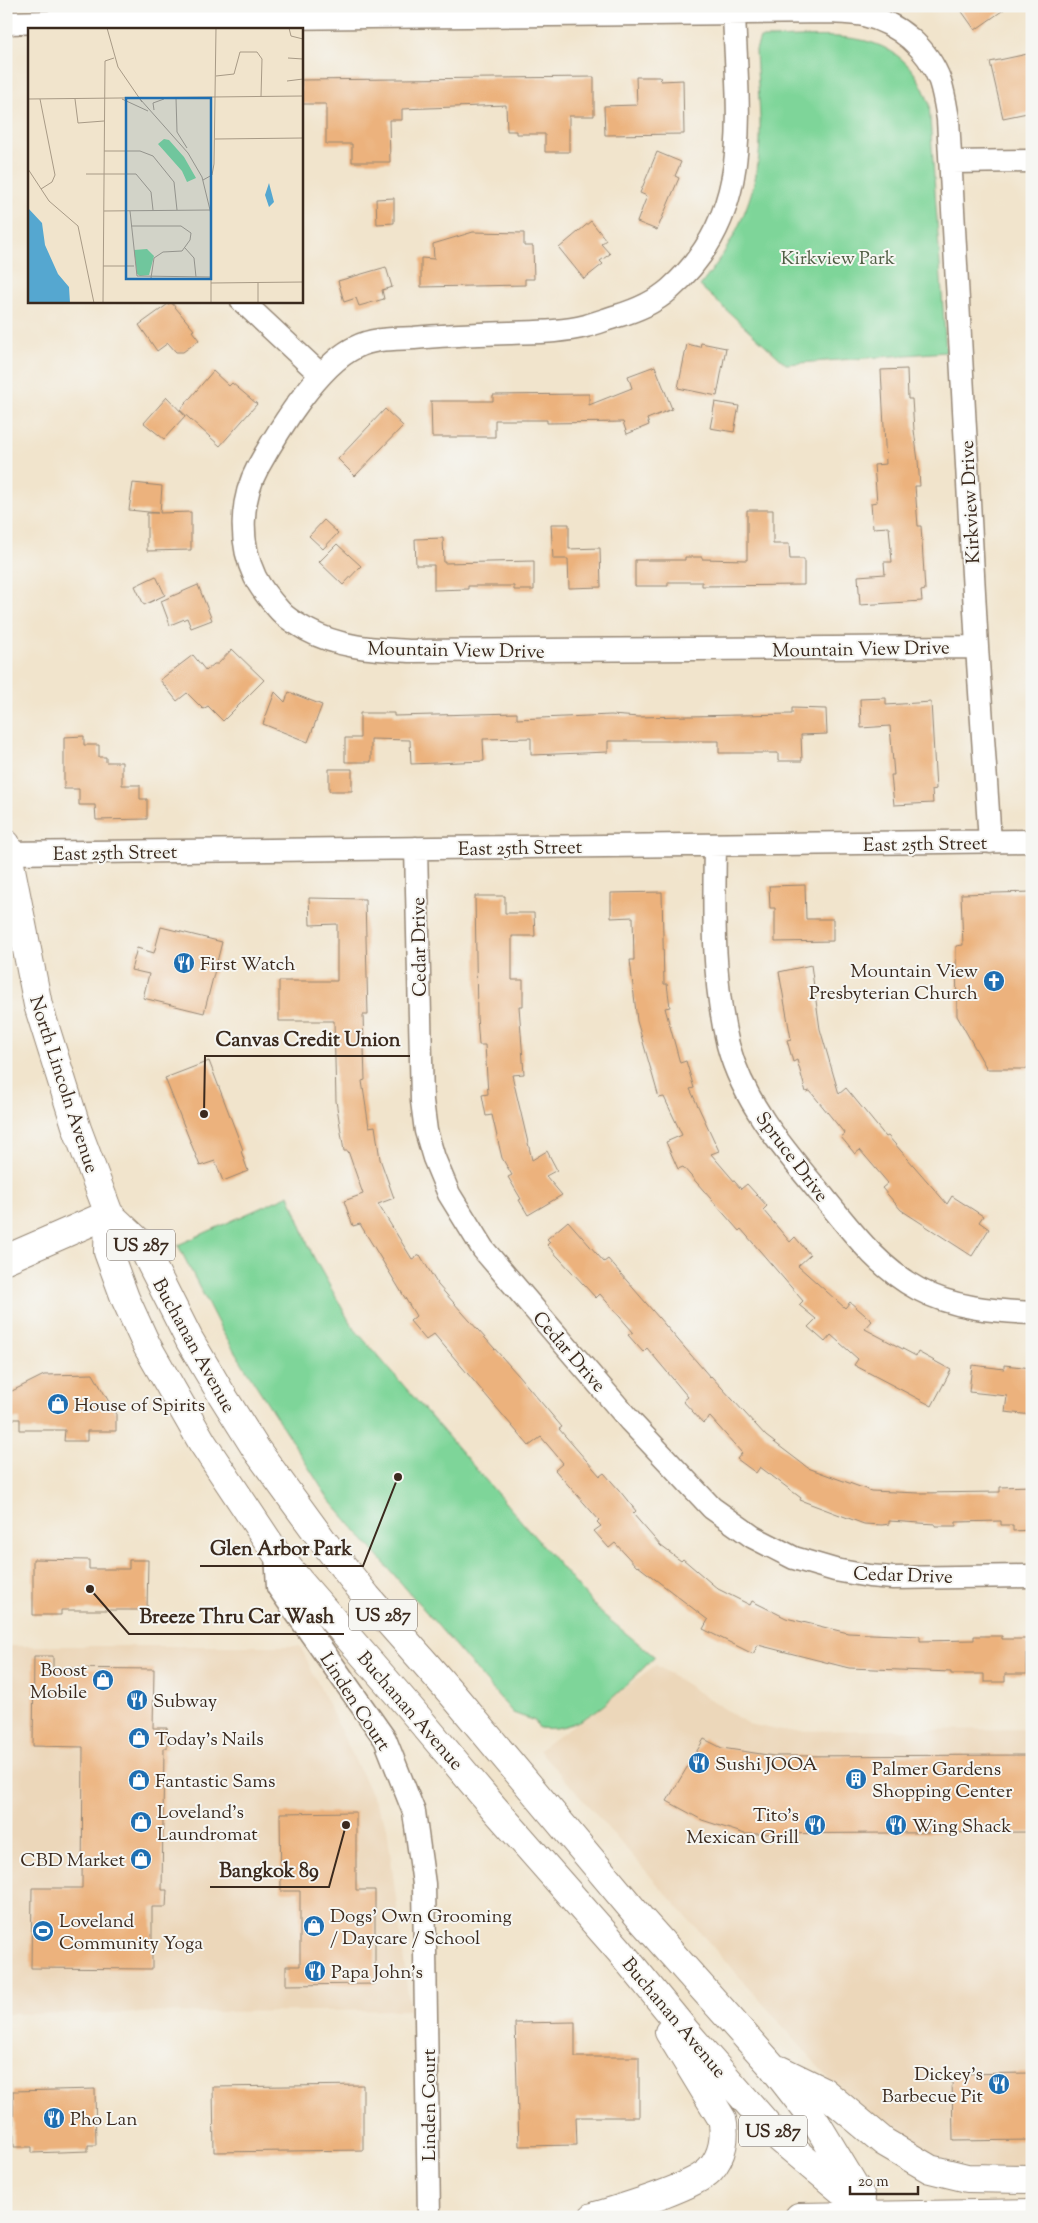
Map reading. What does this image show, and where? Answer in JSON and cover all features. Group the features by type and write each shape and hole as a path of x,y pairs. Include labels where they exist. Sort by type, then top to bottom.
{"main road":[{"name":"North Lincoln Avenue","path":"7,848 38,1005 77,1129 109,1214"},
{"path":"6,1258 109,1214"},
{"name":"Buchanan Avenue","path":"109,1214 108,1252 125,1298 147,1346 202,1442 276,1553 494,1808 619,1950 686,2033 778,2137 873,2216"},
{"name":"Buchanan Avenue","path":"109,1214 141,1244 190,1341 219,1390 256,1449 323,1541 366,1597 453,1695 640,1918 772,2066 815,2121 873,2216"},
{"path":"593,2217 654,2197 689,2182 710,2170 721,2150 725,2134 722,2119 619,1950"},
{"path":"772,2066 823,2092 884,2142 930,2169 967,2178 1032,2179"},
{"path":"799,2217 1032,2213"}],"street":[{"name":"Kirkview Drive","path":"6,23 186,24 734,12 833,12 864,15 891,25 911,38 933,65 941,83 948,119 977,647 990,842"},
{"name":"Mountain View Drive","path":"734,12 738,120 736,170 723,217 705,251 672,288 654,301 635,310 585,326 549,331 442,335 372,342 355,347 321,375 296,406 252,477 244,508 244,537 248,560 256,579 287,619 316,635 338,644 366,648 411,651 977,647"},
{"path":"951,162 1032,161"},
{"path":"243,302 321,375"},
{"name":"East 25th Street","path":"7,848 416,848 1032,841"},
{"name":"Spruce Drive","path":"715,845 715,960 723,1020 738,1073 765,1124 853,1233 900,1279 919,1290 969,1307 992,1311 1032,1313"},
{"name":"Cedar Drive","path":"416,848 422,1101 426,1131 434,1158 449,1194 483,1249 644,1436 712,1508 753,1537 794,1558 835,1570 869,1576 1032,1576"},
{"name":"Linden Court","path":"276,1553 278,1587 385,1739 414,1812 424,1894 429,2217"}],"shaded area":[{"path":"6,1646 300,1646 387,1827 410,2010 6,2014"},
{"path":"656,1665 748,1724 783,1731 1032,1729 1032,2168 972,2169 898,2141 847,2099 539,1750"}],"green space":[{"name":"Kirkview Park","path":"837,37 860,40 882,46 901,58 917,77 929,103 946,352 786,364 700,286 733,236 742,218 755,181 760,141 756,50 760,38"},
{"path":"289,1195 312,1254 352,1326 600,1612 655,1657 617,1694 588,1716 573,1724 556,1728 539,1728 535,1721 513,1713 328,1498 223,1333 178,1245"}],"building":[{"path":"958,6 1009,6 975,30"},
{"path":"1032,53 1032,112 1003,118 990,62"},
{"path":"594,77 594,116 569,116 569,152 545,152 545,134 516,134 516,131 507,131 506,105 402,109 402,120 389,120 390,162 352,162 352,144 326,144 326,104 302,104 302,80"},
{"path":"636,77 660,77 661,81 683,80 684,134 605,135 604,106 637,105"},
{"path":"657,152 681,162 675,176 679,178 657,230 637,222 647,196 640,193"},
{"path":"394,198 394,223 377,224 376,199"},
{"path":"591,221 606,240 601,244 610,254 600,261 603,264 584,279 559,248"},
{"path":"473,232 524,233 524,246 533,246 534,279 525,279 525,285 421,287 421,258 434,259 433,244"},
{"path":"386,267 392,287 382,290 384,299 359,306 356,298 344,302 338,281"},
{"path":"171,302 194,330 192,331 199,340 183,352 176,352 168,343 157,351 139,325"},
{"path":"701,343 726,348 717,396 678,388 687,344 700,347"},
{"path":"655,366 672,409 647,419 649,425 627,434 623,422 547,423 547,420 495,420 495,437 432,437 431,401 493,401 493,395 589,394 589,405 632,388 628,376"},
{"path":"907,369 908,399 912,399 918,461 920,486 915,486 918,526 921,526 925,590 921,591 922,601 860,605 858,576 885,574 884,562 892,562 889,527 873,528 871,503 877,502 874,465 886,464 881,370"},
{"path":"213,371 229,386 232,383 257,404 220,446 180,410"},
{"path":"167,397 185,416 164,439 144,423"},
{"path":"715,402 739,406 734,432 710,428"},
{"path":"385,409 403,426 355,476 338,459"},
{"path":"133,483 162,486 160,513 191,512 191,550 147,551 147,513 158,513 129,510"},
{"path":"747,510 773,510 773,544 789,544 790,559 804,559 804,585 702,586 702,582 668,582 668,586 635,586 635,560 685,560 685,557 702,557 702,559 747,560"},
{"path":"324,520 338,533 323,549 309,536"},
{"path":"551,524 569,524 569,549 600,548 601,587 569,588 568,559 553,559"},
{"path":"443,538 444,563 534,561 534,590 514,590 514,586 468,586 468,589 434,590 434,565 416,565 415,539"},
{"path":"337,544 361,566 343,585 319,562"},
{"path":"156,576 165,595 144,605 135,586"},
{"path":"198,585 212,620 191,628 187,618 170,625 161,601"},
{"path":"232,649 264,680 223,721 208,706 203,709 187,693 177,701 160,680 193,655 206,671 214,664 218,664"},
{"path":"275,692 285,702 289,692 322,705 308,742 263,724"},
{"path":"886,698 886,705 931,702 936,789 932,790 933,803 894,805 891,775 894,775 890,726 861,728 860,699"},
{"path":"792,708 826,709 827,734 801,735 802,761 778,761 778,753 719,753 719,741 608,741 608,752 531,755 531,738 483,739 484,761 411,764 410,740 371,739 371,762 345,762 345,738 360,738 360,713 394,713 394,716 517,713 517,719 611,715 639,717 792,714"},
{"path":"84,736 84,745 99,745 99,757 106,757 106,762 122,762 122,785 140,785 140,799 147,799 147,819 96,820 95,805 79,805 79,789 64,789 64,737"},
{"path":"329,769 352,769 352,791 329,791"},
{"path":"805,885 806,919 833,919 833,941 775,942 775,908 770,908 769,886"},
{"path":"662,892 664,984 667,984 670,1007 665,1008 680,1063 686,1061 694,1088 690,1089 719,1151 711,1154 741,1189 747,1184 767,1206 763,1210 790,1242 795,1237 810,1255 798,1266 845,1308 850,1302 872,1321 865,1329 916,1356 918,1352 951,1370 932,1406 854,1365 858,1359 831,1335 825,1342 808,1327 816,1319 799,1305 803,1301 741,1229 739,1231 683,1167 678,1169 666,1142 682,1135 664,1097 659,1098 637,1021 630,960 634,960 633,917 611,918 611,893"},
{"name":"Mountain View Presbyterian Church","path":"1032,892 1032,1060 1026,1069 987,1069 957,1016 956,946 963,945 961,894"},
{"path":"475,896 505,896 505,913 534,913 535,936 512,936 512,980 523,980 523,1006 519,1006 524,1074 512,1075 532,1160 547,1151 557,1170 546,1176 562,1195 528,1215 508,1177 512,1175 502,1158 492,1115 486,1116 482,1095 488,1094 485,1045 479,1045 477,1017"},
{"path":"309,898 365,899 368,1015 363,1015 365,1080 362,1081 369,1127 375,1126 380,1159 394,1198 378,1204 412,1259 420,1255 438,1285 518,1375 562,1427 559,1429 600,1476 604,1473 619,1490 636,1511 633,1514 661,1546 681,1561 683,1559 718,1589 750,1605 752,1601 786,1618 848,1633 920,1636 920,1641 974,1640 974,1636 1002,1636 1002,1639 1027,1639 1027,1674 1005,1674 1005,1682 984,1682 984,1674 849,1668 758,1645 753,1654 703,1629 708,1620 637,1567 615,1543 609,1548 594,1531 601,1526 597,1522 599,1520 555,1470 563,1463 541,1437 529,1446 434,1334 426,1340 410,1321 416,1316 360,1224 353,1226 344,1201 363,1194 348,1151 344,1151 336,1101 334,1021 279,1021 279,981 337,981 337,924 310,925"},
{"name":"First Watch","path":"161,927 222,942 204,1013 143,998 149,974 131,970 137,948 154,953"},
{"path":"811,965 820,1029 839,1094 846,1088 886,1137 888,1136 947,1204 952,1196 983,1216 979,1222 989,1229 972,1256 901,1210 882,1188 888,1183 860,1150 855,1154 841,1137 845,1134 810,1091 806,1092 797,1060 793,1062 787,1040 791,1039 779,972"},
{"path":"209,1061 243,1150 241,1151 248,1171 223,1181 215,1161 200,1166 165,1078"},
{"path":"568,1221 604,1262 608,1259 710,1377 766,1436 808,1468 871,1491 919,1493 1000,1492 1000,1487 1032,1486 1032,1530 1013,1531 1013,1525 1001,1525 1001,1521 956,1522 956,1526 935,1526 935,1524 889,1521 889,1524 882,1525 864,1524 800,1500 801,1498 760,1467 756,1473 737,1459 742,1453 710,1417 703,1423 683,1401 688,1397 647,1348 643,1352 628,1335 633,1332 600,1294 596,1298 547,1245 550,1242 547,1239"},
{"path":"972,1365 1004,1369 1004,1365 1032,1368 1032,1415 1005,1412 1007,1396 969,1392"},
{"name":"House of Spirits","path":"93,1374 116,1414 116,1431 87,1431 87,1441 64,1441 65,1430 20,1430 20,1419 6,1419 6,1394 44,1375"},
{"path":"33,1559 89,1560 89,1569 129,1569 129,1560 148,1560 147,1610 61,1610 61,1615 33,1615"},
{"path":"34,1656 53,1656 53,1668 154,1669 153,1728 167,1728 167,1748 164,1748 162,1890 167,1890 166,1907 152,1907 152,1969 31,1968 32,1888 82,1888 83,1747 33,1746"},
{"name":"Palmer Gardens Shopping Center","path":"704,1739 722,1748 774,1756 1032,1755 1032,1832 745,1834 702,1820 667,1801"},
{"path":"356,1812 356,1890 375,1890 375,1984 286,1985 286,1966 300,1966 300,1891 281,1891 280,1813"},
{"path":"575,2022 575,2057 639,2057 639,2117 576,2117 577,2145 519,2146 515,2023"},
{"path":"1032,2073 1032,2140 953,2141 952,2074"},
{"path":"363,2085 363,2150 214,2152 213,2087"},
{"name":"Pho Lan","path":"95,2089 96,2145 88,2145 88,2151 32,2153 32,2147 14,2147 13,2091"}],"place":[{"name":"First Watch","path":"184,963"},
{"name":"Mountain View Presbyterian Church","path":"994,981"},
{"name":"Canvas Credit Union","path":"204,1114"},
{"name":"House of Spirits","path":"58,1404"},
{"name":"Glen Arbor Park","path":"398,1477"},
{"name":"Breeze Thru Car Wash","path":"90,1589"},
{"name":"Boost Mobile","path":"103,1680"},
{"name":"Subway","path":"137,1700"},
{"name":"Today's Nails","path":"139,1738"},
{"name":"Sushi JOOA","path":"699,1763"},
{"name":"Palmer Gardens Shopping Center","path":"856,1779"},
{"name":"Fantastic Sams","path":"139,1780"},
{"name":"Loveland's Laundromat","path":"141,1822"},
{"name":"Bangkok 89","path":"346,1825"},
{"name":"Tito's Mexican Grill","path":"815,1825"},
{"name":"Wing Shack","path":"896,1825"},
{"name":"CBD Market","path":"141,1859"},
{"name":"Dogs' Own Grooming / Daycare / School","path":"314,1926"},
{"name":"Loveland Community Yoga","path":"43,1931"},
{"name":"Papa John's","path":"315,1971"},
{"name":"Dickey's Barbecue Pit","path":"999,2084"},
{"name":"Pho Lan","path":"54,2118"}]}
